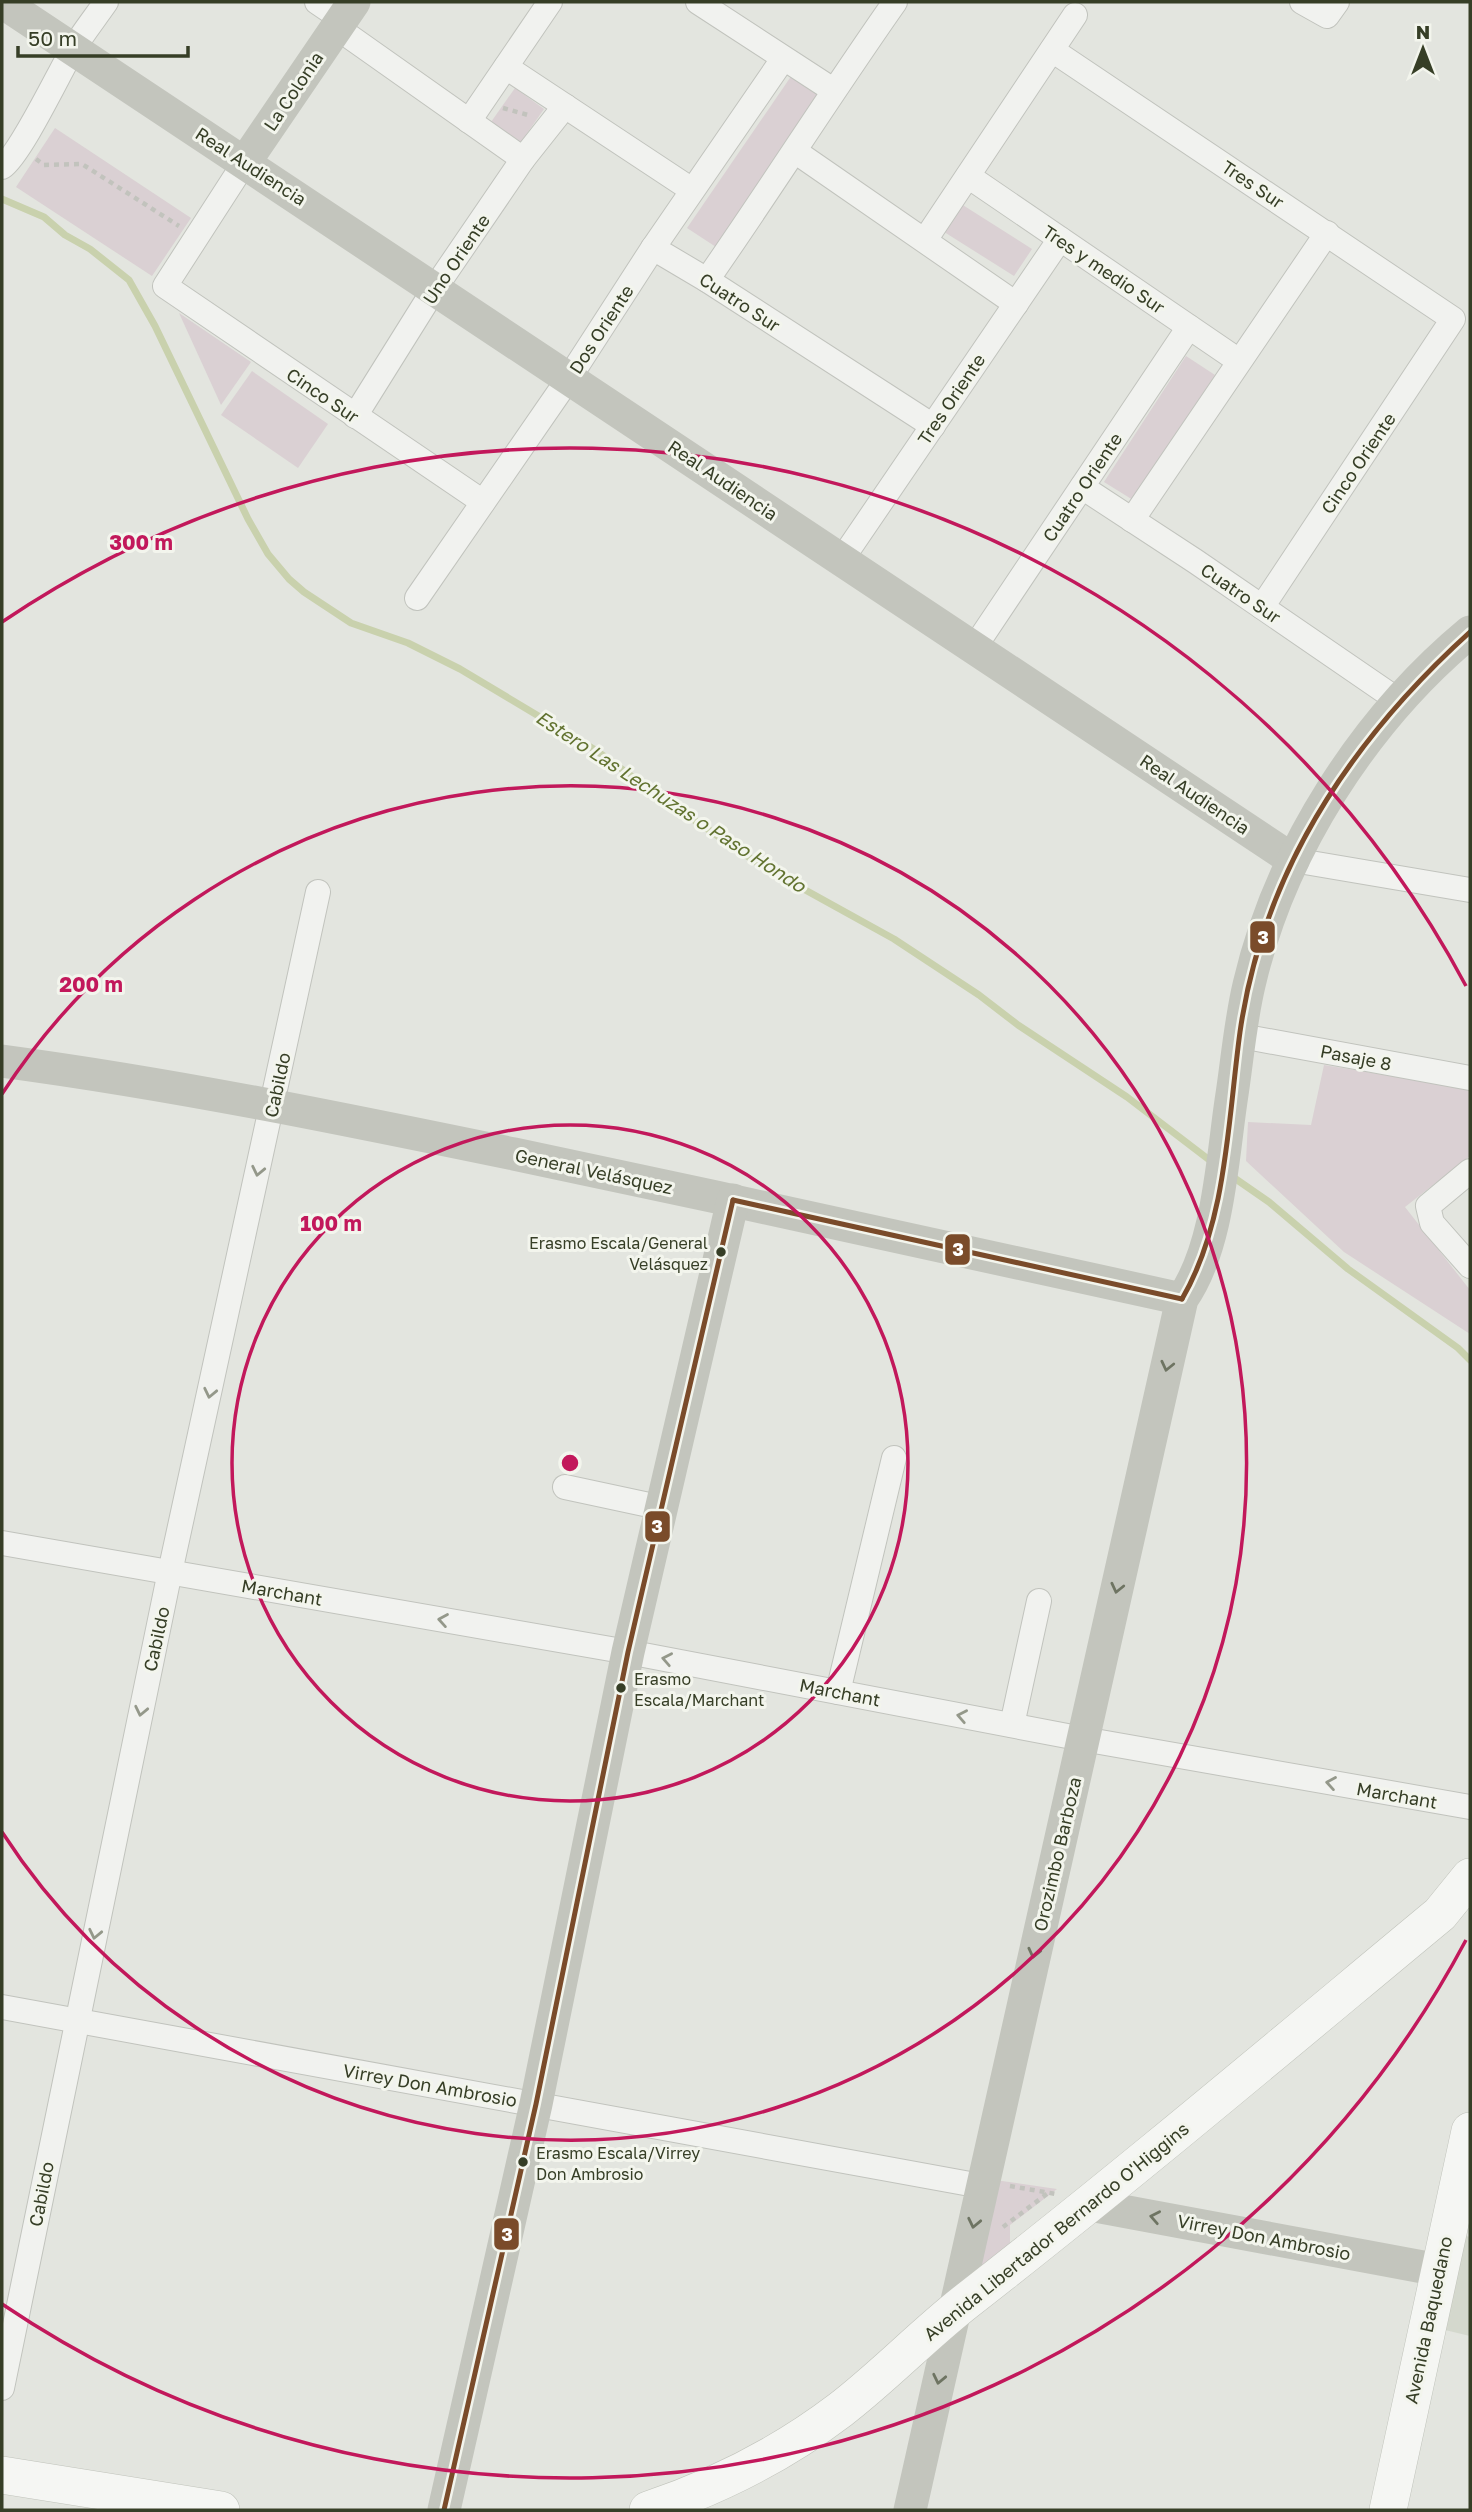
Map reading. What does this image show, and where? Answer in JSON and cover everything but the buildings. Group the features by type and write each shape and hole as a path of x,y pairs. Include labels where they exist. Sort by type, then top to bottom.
{"main road":[{"name":"Avenida Libertador Bernardo O'Higgins","path":"648,2510 693,2495 764,2460 839,2410 953,2312 1090,2205 1455,1906 1470,1877"},
{"name":"Avenida Baquedano","path":"1388,2510 1470,2131"},
{"path":"2,2475 221,2510"}],"street":[{"name":"Real Audiencia","path":"2,2 1293,860 1470,890"},
{"path":"2,167 18,147 73,50 106,2"},
{"path":"476,111 550,2"},
{"path":"698,2 833,90"},
{"path":"707,280 895,2"},
{"path":"1303,2 1332,9"},
{"path":"337,13 476,111 523,159"},
{"name":"La Colonia","path":"165,286 337,13"},
{"path":"925,240 1075,15"},
{"name":"Tres Sur","path":"1052,50 1453,319"},
{"name":"Dos Oriente","path":"417,598 783,59"},
{"path":"506,66 559,114 692,190"},
{"name":"Uno Oriente","path":"355,416 435,288 523,159 559,114"},
{"path":"796,152 1016,303"},
{"name":"Tres y medio Sur","path":"968,176 1239,361"},
{"path":"1132,520 1326,233"},
{"name":"Tres Oriente","path":"842,559 1059,239"},
{"name":"Cuatro Sur","path":"653,248 933,426"},
{"name":"Cinco Sur","path":"165,286 483,502"},
{"name":"Cinco Oriente","path":"1262,607 1453,319"},
{"name":"Cuatro Oriente","path":"974,648 1189,327"},
{"name":"Cuatro Sur","path":"1082,487 1399,701"},
{"name":"Orozimbo Barboza","path":"910,2510 1182,1299 1199,1271 1215,1203 1249,985 1293,860 1347,768 1399,701 1470,632"},
{"name":"Cabildo","path":"2,2388 170,1573 318,892"},
{"name":"Pasaje 8","path":"1241,1036 1470,1079"},
{"name":"General Velásquez","path":"2,1061 93,1073 273,1104 733,1200 1182,1299"},
{"path":"1470,1171 1428,1206 1432,1223 1470,1266"},
{"path":"444,2510 536,2104 628,1652 733,1200"},
{"path":"838,1692 894,1458"},
{"path":"565,1487 663,1508"},
{"name":"Marchant","path":"2,1543 628,1652 1083,1739 1470,1807"},
{"path":"1012,1725 1039,1601"},
{"name":"Virrey Don Ambrosio","path":"2,2007 981,2186"},
{"name":"Virrey Don Ambrosio","path":"1090,2205 1438,2270"}],"path":[{"path":"476,111 559,114"},
{"path":"18,147 44,164 82,164 196,237"}],"shaded area":[{"path":"794,72 822,92 716,247 687,228"},
{"path":"515,88 544,109 521,142 491,122"},
{"path":"55,128 191,218 152,276 16,187"},
{"path":"958,202 1032,249 1014,276 941,230"},
{"path":"179,313 251,362 221,405"},
{"path":"1186,356 1215,375 1133,500 1104,482"},
{"path":"252,371 328,424 298,468 221,415"},
{"path":"1324,1065 1470,1089 1470,1156 1405,1207 1470,1290 1470,1334 1344,1252 1246,1161 1248,1122 1311,1125"},
{"path":"995,2180 1057,2189 1010,2225 1010,2246 977,2273"},
{"path":"1461,2235 1470,2237 1470,2336 1445,2330"}],"waterway":[{"name":"Estero Las Lechuzas o Paso Hondo","path":"2,199 44,217 129,280 155,326 248,519 268,554 304,592 351,623 408,643 460,669 597,751 762,866 894,939 979,995 1018,1025 1127,1097 1212,1162"},
{"name":"Estero Las Lechuzas o Paso Hondo","path":"1230,1175 1269,1202 1348,1269 1458,1348 1470,1360"}],"transit line":[{"name":"3","path":"1182,1299 1197,1269 1217,1204 1240,1032 1252,973 1269,917 1292,863 1319,812 1351,763 1427,673 1470,632"},
{"name":"3","path":"733,1200 1182,1299"},
{"name":"3","path":"444,2510 536,2104 628,1652 733,1200"}],"place":[{"name":"Erasmo Escala/General Velásquez","path":"721,1252"},
{"name":"Erasmo Escala/Marchant","path":"621,1688"},
{"name":"Erasmo Escala/Virrey Don Ambrosio","path":"523,2162"}]}
